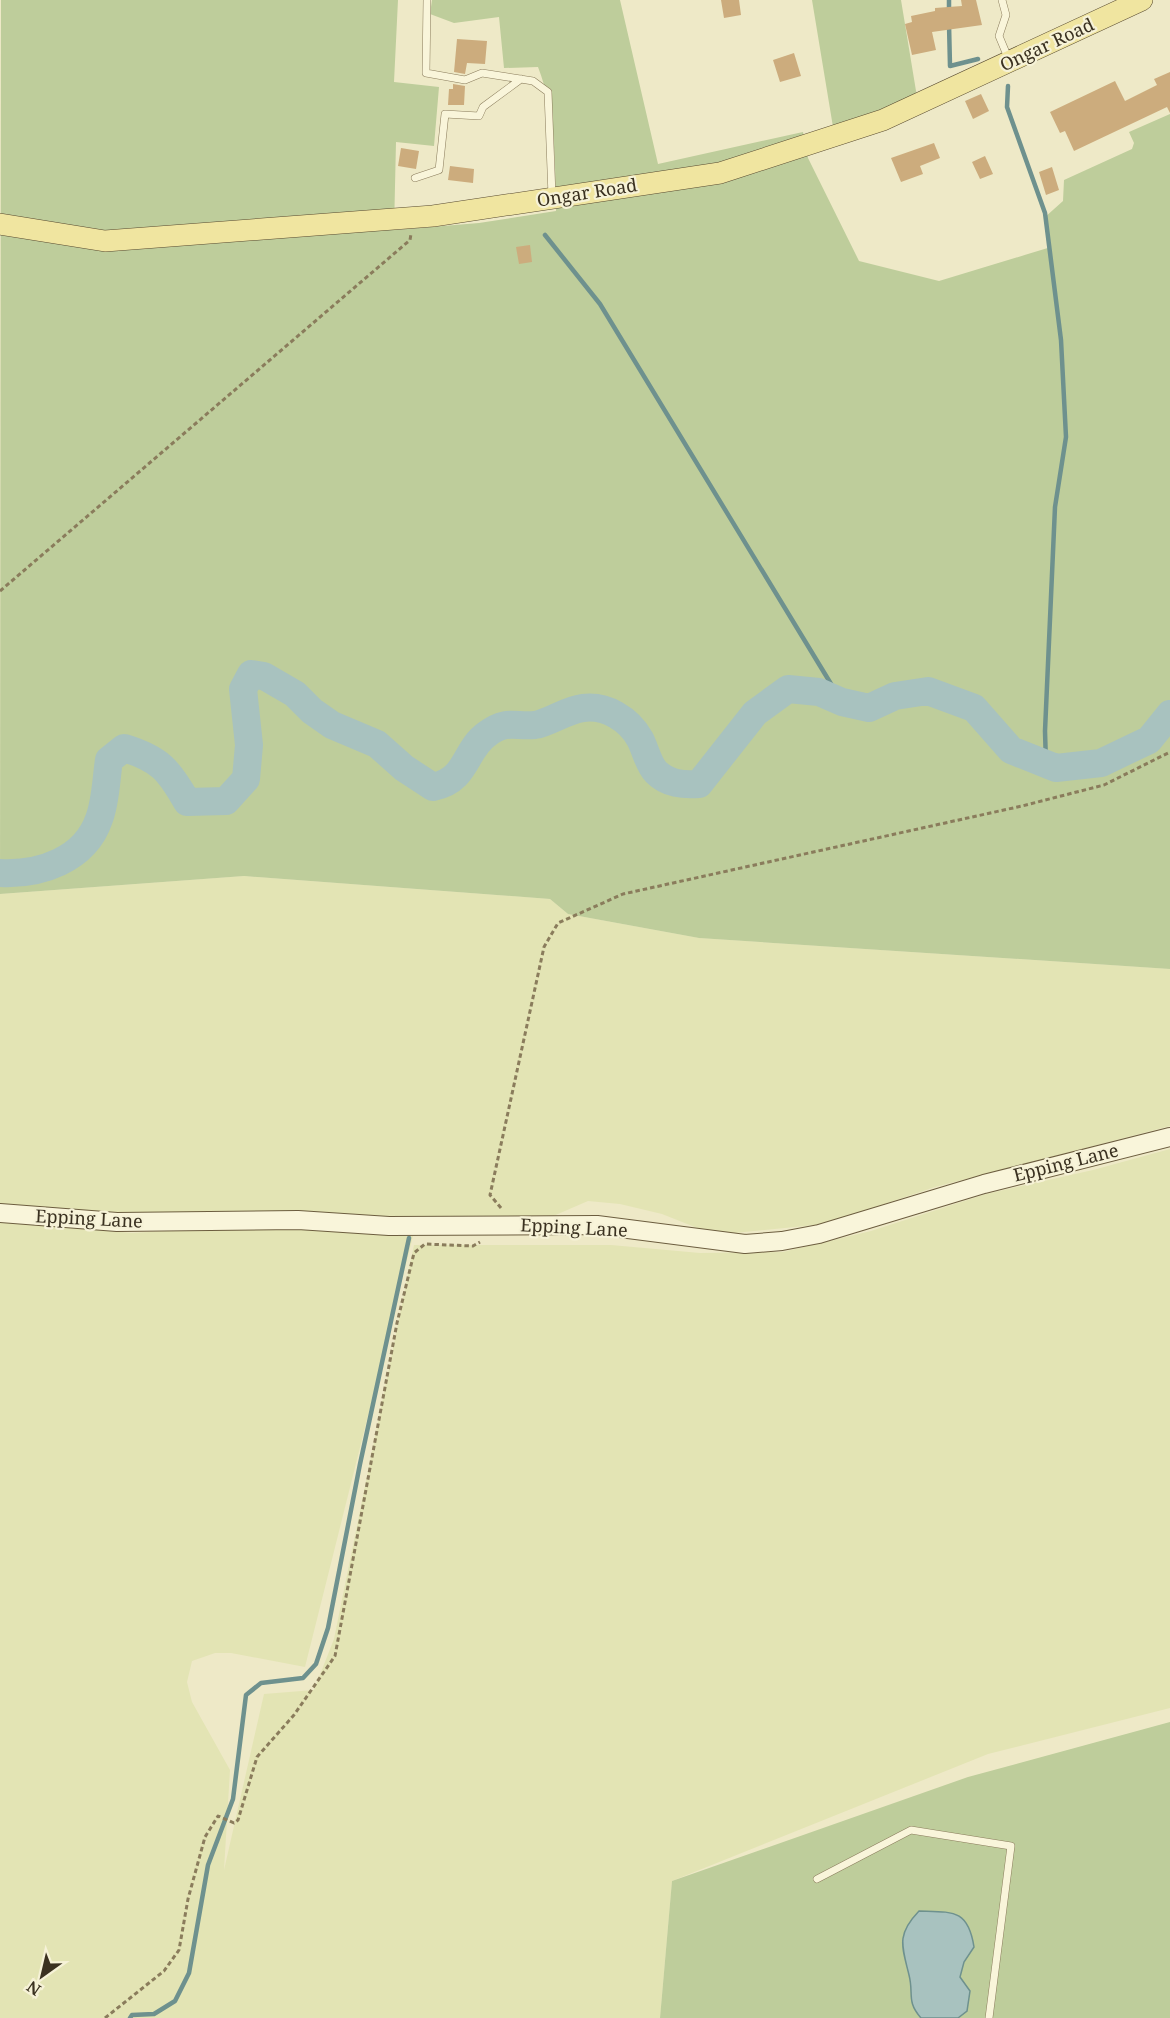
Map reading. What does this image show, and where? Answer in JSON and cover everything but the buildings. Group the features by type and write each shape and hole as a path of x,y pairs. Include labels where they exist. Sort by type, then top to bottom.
{"main road":[{"name":"Ongar Road","path":"0,224 105,241 413,217 552,199 720,173 883,120 1142,0"}],"street":[{"name":"Epping Lane","path":"0,1213 117,1222 298,1220 389,1226 597,1225 745,1244 782,1241 819,1234 984,1184 1170,1137"}],"lane":[{"path":"427,0 426,73 465,80 482,73 521,79 533,81 548,92 552,199"},
{"path":"1002,0 1006,15 999,36 1010,63"},
{"path":"415,178 439,171 445,114 479,116 483,107 521,79"},
{"path":"818,1879 911,1830 1011,1846 989,2018"}],"path":[{"path":"0,591 410,240 413,217"},
{"path":"505,1224 500,1206 490,1195 544,947 558,922 623,894 1022,806 1104,785 1170,752"},
{"path":"105,2018 164,1971 179,1950 188,1899 205,1837 218,1816 234,1823 238,1820 257,1757 294,1714 335,1656 397,1323 414,1253 425,1244 473,1246 479,1244 484,1226"}],"green space":[{"path":"1,0 398,0 394,82 439,87 434,146 396,142 394,230 479,223 556,211 555,156 551,120 538,67 504,68 499,17 454,23 430,14 432,0 620,0 658,164 803,132 808,158 859,261 939,281 1051,247 1044,218 1063,201 1064,180 1132,149 1134,143 1129,132 1170,114 1170,969 699,938 568,914 550,899 244,876 0,894"},
{"path":"812,0 901,0 917,97 833,127"},
{"path":"244,876 550,899 568,914 699,938 1170,969 1170,1126 935,1187 825,1224 715,1235 662,1214 620,1204 588,1201 551,1217 474,1219 136,1214 0,1206 0,894"},
{"path":"1170,1149 1170,1708 988,1754 672,1881 660,2018 0,2018 0,1221 132,1233 246,1226 413,1236 305,1667 231,1653 215,1653 192,1661 187,1682 192,1702 230,1770 224,1870 264,1694 314,1690 334,1639 414,1245 611,1245 700,1253 783,1252 871,1231 986,1194 1093,1170"},
{"path":"1170,1722 1170,2018 660,2018 672,1881 968,1777"}],"water":[{"path":"919,1911 957,1915 968,1925 974,1947 964,1962 960,1977 970,1991 967,2011 958,2018 921,2018 914,2007 903,1941 907,1927"}],"waterway":[{"path":"949,0 949,12"},
{"path":"949,24 950,66 978,59"},
{"path":"1008,86 1007,107 1045,213 1061,340 1066,437 1055,507 1045,731 1046,764"},
{"path":"545,235 600,304 842,702"},
{"path":"0,873 45,868 72,855 83,845 99,819 109,760 124,748 155,761 169,774 187,802 226,801 246,779 249,745 243,689 251,674 264,676 295,694 312,711 332,725 377,744 404,768 433,787 453,778 474,748 494,729 506,725 540,724 583,708 608,711 630,725 640,739 656,772 676,783 687,784 699,784 755,713 788,689 819,692 842,702 869,708 895,696 928,691 974,708 1011,750 1056,768 1101,763 1149,740 1170,714"},
{"path":"130,2018 132,2015 154,2014 175,2001 189,1973 208,1865 233,1799 246,1695 261,1683 303,1678 316,1664 328,1628 360,1464 409,1238"}]}
